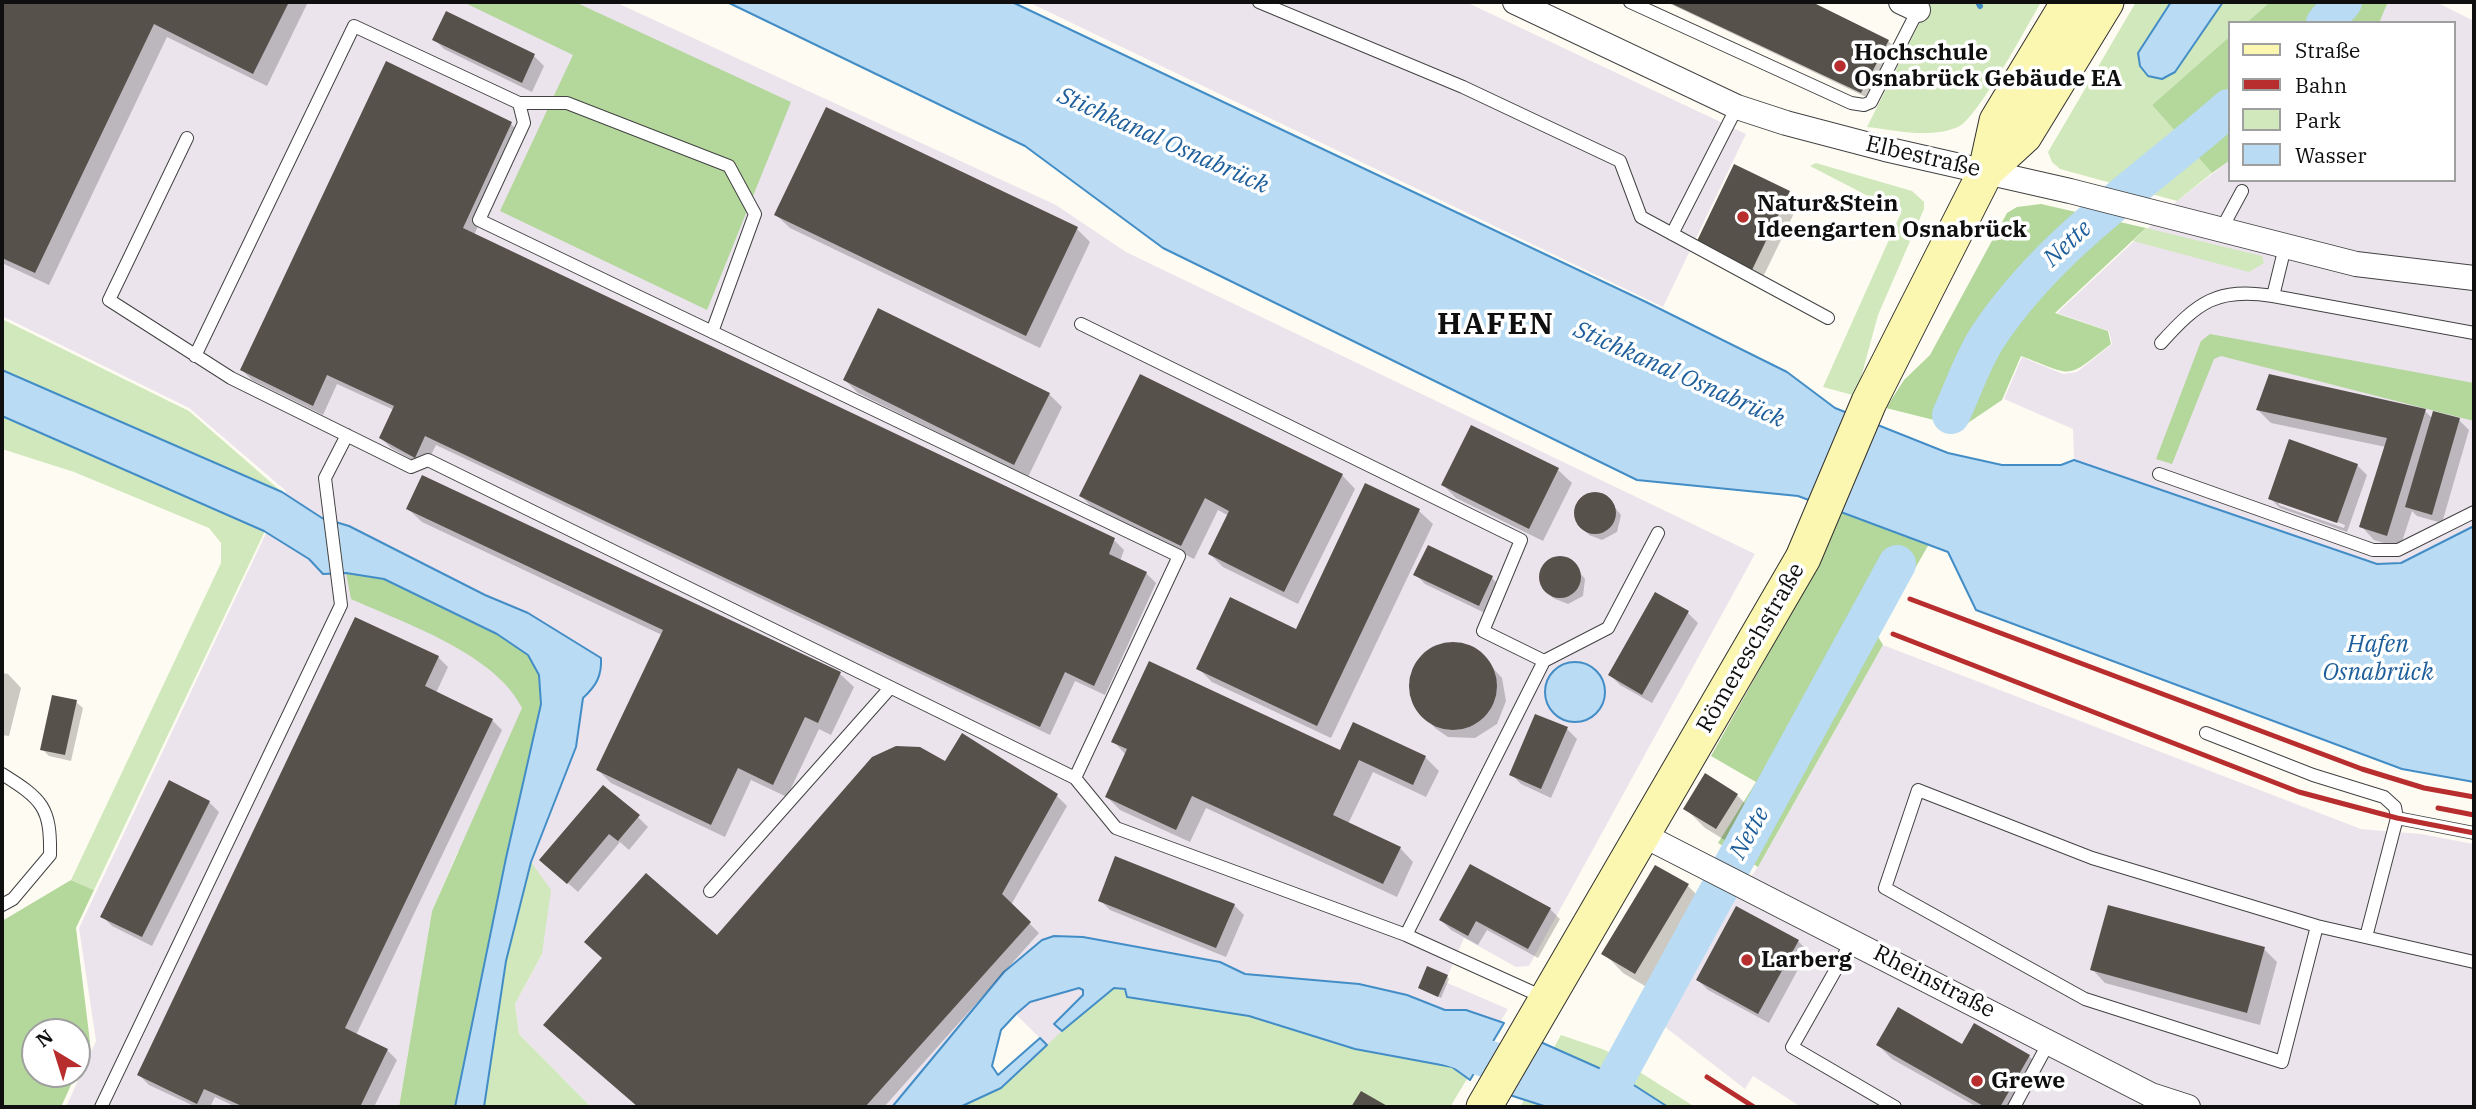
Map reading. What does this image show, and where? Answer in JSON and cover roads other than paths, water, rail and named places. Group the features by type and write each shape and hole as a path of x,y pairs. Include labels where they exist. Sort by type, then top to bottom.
{"main road":[{"name":"Römereschstraße","path":"1489,1099 1549,1000 1821,522 1870,402 1986,172 1997,121 2069,2"},
{"name":"Römereschstraße","path":"1986,172 2024,136 2106,2"}],"street":[{"name":"Elbestraße","path":"1515,2 1737,107 1838,138 2070,191 2357,264 2474,278"},
{"name":"Rheinstraße","path":"1643,835 1751,887 2049,1042 2150,1101 2188,1107"}],"lane":[{"path":"1259,2 1463,87 1620,161 1641,217 1828,318"},
{"path":"1630,2 1646,5 1831,94 1864,105 1871,102 1909,6"},
{"path":"195,356 354,26 519,103 567,103 729,166 755,214 712,332"},
{"path":"519,103 524,123 479,220 1179,556 1075,778"},
{"path":"1672,234 1737,107"},
{"path":"187,138 109,300 195,356 259,393 411,467 428,460 1075,778 1116,828 1406,935 1549,1000"},
{"path":"2221,230 2242,191"},
{"path":"2273,296 2286,247"},
{"path":"2161,343 2186,315 2216,297 2245,291 2474,333"},
{"path":"1081,324 1521,540 1483,631 1544,661"},
{"path":"101,1107 341,606 325,478 347,435"},
{"path":"2159,474 2373,550 2398,550 2474,512"},
{"path":"1406,935 1544,661 1608,628 1658,533"},
{"path":"710,891 890,688"},
{"path":"2206,733 2313,775 2384,797 2395,807 2397,818 2366,937"},
{"path":"2,774 34,794 51,823 51,855 13,899 2,905"},
{"path":"2318,926 2282,1062 2085,999 1885,888 1918,790 2092,858 2318,926 2474,961"},
{"path":"2397,818 2474,833"},
{"path":"1852,940 1792,1047 1895,1107"},
{"path":"2014,1107 2049,1042"}],"water":[{"name":"Hafen Osnabrück","path":"727,2 1012,2 1646,302 1787,372 1835,408 1948,453 2002,465 2061,465 2074,460 2377,564 2401,563 2474,526 2474,782 2402,769 1976,610 1948,552 1798,496 1637,480 1163,248 1025,146"},
{"path":"2171,2 2223,2 2175,72 2162,79 2148,76 2140,66 2138,53"},
{"path":"2,370 282,492 322,518 349,526 485,595 528,613 601,658 597,680 583,698 576,747 531,862 506,961 484,1107 455,1107 541,704 539,675 528,655 497,634 384,579 346,573 323,574 309,559 264,531 2,416"},
{"path":"1575,662 1592,667 1600,675 1605,692 1600,709 1592,717 1575,722 1558,717 1550,709 1545,692 1550,675 1558,667"},
{"path":"1054,936 1083,937 1220,962 1245,974 1359,984 1407,995 1445,1010 1466,1010 1504,1023 1470,1080 1452,1067 1355,1049 1249,1016 1127,997 1125,989 1114,988 1062,1031 1054,1024 1083,995 1083,990 1079,988 1030,1002 1001,1030 992,1066 998,1075 1040,1038 1047,1045 1001,1088 960,1107 892,1107 1004,972 1042,940"},
{"path":"1527,1036 1626,1080 1668,1107 1547,1107 1494,1090"}],"waterway":[{"path":"1978,2 1980,6"},
{"name":"Nette","path":"2327,21 2343,2"},
{"name":"Nette","path":"1951,415 1987,338 2039,272 2100,215 2228,109"},
{"name":"Nette","path":"1603,1102 1897,564"},
{"path":"1436,1042 1579,1089 1610,1107"}],"railway":[{"path":"1910,599 2362,769 2424,788 2474,797"},
{"path":"1893,634 2299,792 2397,818 2474,833"},
{"path":"2438,808 2474,815"},
{"path":"1707,1077 1754,1107"}],"place":[{"name":"Hochschule Osnabrück Gebäude EA","path":"1840,66"},
{"name":"Natur&Stein Ideengarten Osnabrück","path":"1743,217"},
{"name":"Larberg","path":"1747,960"},
{"name":"Grewe","path":"1977,1081"}],"district":[{"name":"HAFEN","path":"1496,325"}],"water label":[{"name":"Stichkanal Osnabrück","path":"1163,141"},
{"name":"Stichkanal Osnabrück","path":"1679,375"}]}
